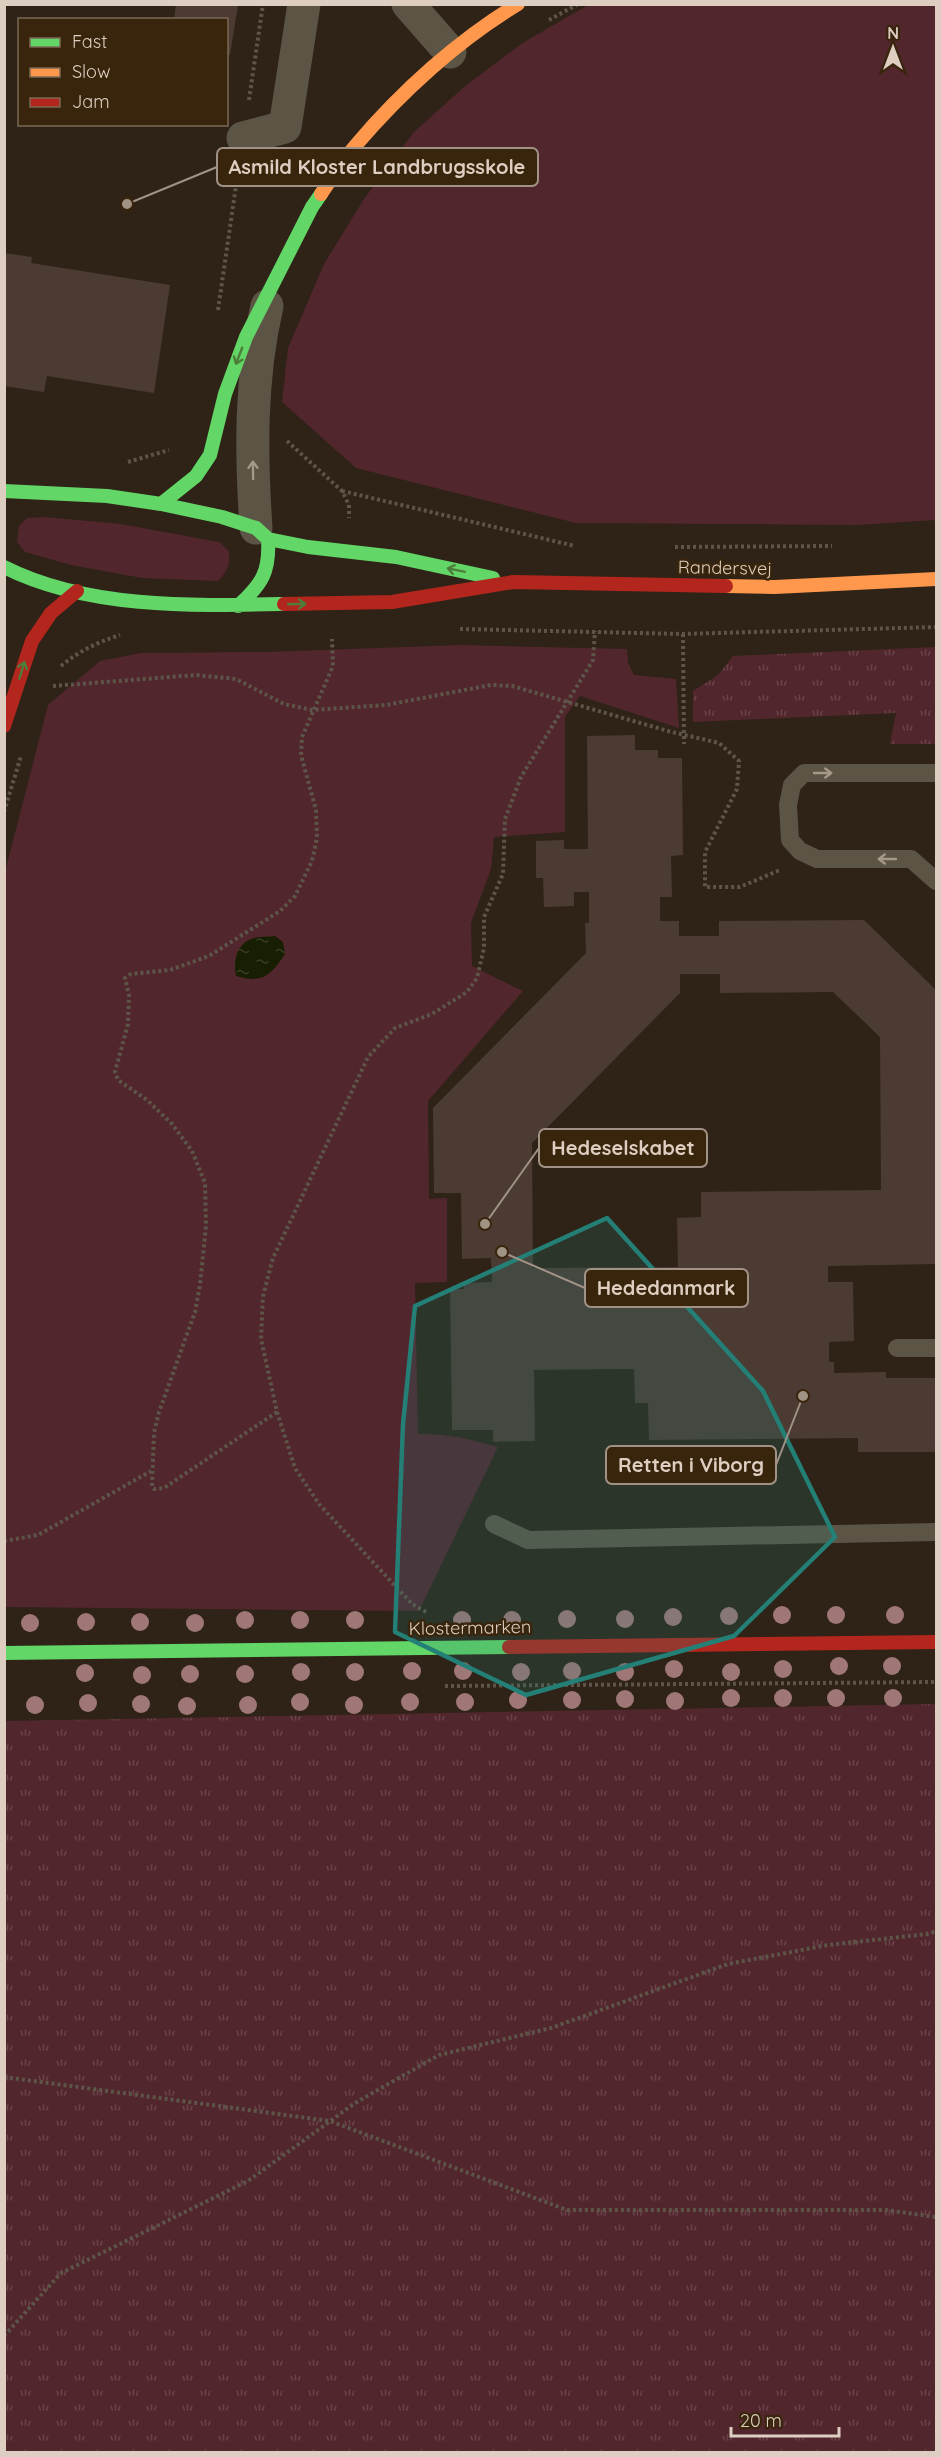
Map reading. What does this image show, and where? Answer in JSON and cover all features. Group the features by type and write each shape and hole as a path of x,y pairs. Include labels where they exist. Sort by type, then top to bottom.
{"street":[{"path":"243,138 285,127 304,4"},
{"path":"408,4 450,52"},
{"path":"161,504 196,476 210,454 225,393 246,337 312,207 354,147 403,93 450,52 493,19 518,4"},
{"path":"238,606 263,583 268,566 262,533 252,428 259,340 272,284"},
{"name":"Randersvej","path":"8,493 107,496 161,504 222,517 262,533 308,547 396,557 513,582"},
{"name":"Randersvej","path":"4,567 48,585 76,591 156,604 238,606 392,602 513,582 775,587 936,579"},
{"path":"4,726 35,636 47,617 76,591"},
{"name":"Klostermarken","path":"4,1653 936,1642"}],"lane":[{"path":"936,773 804,773 792,784 788,806 790,840 800,851 817,859 911,859 936,881"},
{"path":"897,1348 936,1348"},
{"path":"494,1524 528,1540 936,1532"}],"path":[{"path":"217,315 263,4"},
{"path":"547,22 578,4"},
{"path":"117,462 129,462 167,452 176,444"},
{"path":"342,491 581,548"},
{"path":"664,547 841,546"},
{"path":"453,628 682,634 936,627"},
{"path":"277,1412 164,1488 154,1489 152,1486 154,1433 159,1412 195,1312 206,1226 205,1183 192,1151 172,1124 147,1100 118,1080 115,1072 128,1024 129,995 124,978 131,974 170,970 209,956 279,911 295,896 312,861 317,838 316,810 301,755 302,737 333,666 332,632"},
{"path":"431,1614 412,1604 319,1504 295,1468 277,1412 261,1339 263,1296 273,1258 368,1057 395,1028 432,1014 467,992 477,978 484,948 484,917 503,874 505,819 521,777 593,660 595,632"},
{"path":"682,634 684,744"},
{"path":"45,687 196,675 236,679 285,704 312,710 386,705 491,685 512,686 668,731 719,743 739,761 737,789 705,852 705,887 740,887 780,871"},
{"path":"4,1541 38,1536 151,1471"},
{"path":"435,1686 936,1682"},
{"path":"4,2336 61,2273 248,2181 355,2103 439,2055 551,2028 728,1964 828,1945 927,1934 936,1930"},
{"path":"4,2077 330,2121 567,2210 886,2210 936,2217"}],"highlighted area":[{"path":"607,1218 763,1391 835,1537 734,1636 526,1695 395,1632 403,1424 415,1306"}],"green space":[{"path":"588,5 936,5 936,520 857,525 576,523 356,468 282,402 288,348 324,264 364,199 413,133 464,87 521,44"},
{"path":"45,517 121,524 219,542 229,551 229,564 218,581 142,578 71,565 25,552 17,542 19,526 27,518"},
{"path":"461,645 627,649 628,663 634,675 676,679 679,728 580,696 565,717 565,832 494,837 491,869 471,923 472,966 523,991 428,1101 429,1199 447,1198 447,1282 415,1283 418,1434 458,1437 498,1447 419,1611 5,1607 5,872 48,705 100,661 141,653 266,652"},
{"path":"936,647 936,744 890,744 896,713 693,722 693,691 718,675 733,656"},
{"path":"936,1704 936,2452 5,2452 5,1721"}],"water":[{"path":"275,936 283,942 285,954 275,967 260,978 236,976 235,960 242,945 253,938"}],"building":[{"path":"176,4 238,5 230,55 228,55 228,18 174,18"},
{"path":"4,253 32,257 31,263 170,285 154,393 47,376 44,392 4,386"},
{"path":"635,735 635,750 658,750 658,758 682,758 683,855 671,856 672,897 660,897 660,921 679,921 679,936 719,936 719,921 864,920 936,990 936,1264 828,1266 828,1282 853,1282 854,1341 829,1342 829,1362 834,1362 834,1373 886,1372 886,1378 936,1378 936,1452 858,1452 858,1438 649,1440 648,1403 635,1403 634,1369 534,1370 535,1441 493,1442 493,1430 452,1430 450,1289 464,1289 464,1283 492,1282 491,1258 462,1259 461,1193 434,1193 433,1108 586,953 585,923 589,923 589,892 574,892 574,906 544,907 543,878 536,878 536,841 564,840 564,849 588,849 587,736","holes":["680,974 720,974 720,993 833,992 880,1037 881,1190 701,1192 701,1217 677,1218 678,1267 533,1268 532,1143 680,993"]}],"traffic: fast":[{"path":"161,504 196,476 210,455 225,394 246,337 312,207 321,194"},
{"path":"4,491 107,496 161,504 222,517 256,528 268,539 266,569 259,584 238,606"},
{"path":"268,539 308,547 396,557 493,578"},
{"path":"4,567 36,581 105,598 177,604 284,604"},
{"path":"4,1653 509,1647"}],"traffic: slow":[{"path":"321,194 356,145 411,87 452,50 518,4"},
{"path":"726,586 775,587 936,579"}],"traffic: jam":[{"path":"284,604 392,602 513,582 726,586"},
{"path":"4,726 32,641 51,613 77,591"},
{"path":"509,1647 936,1642"}],"place":[{"name":"Asmild Kloster Landbrugsskole","path":"127,204"},
{"name":"Hedeselskabet","path":"485,1224"},
{"name":"Hededanmark","path":"502,1252"},
{"name":"Retten i Viborg","path":"803,1396"}]}
